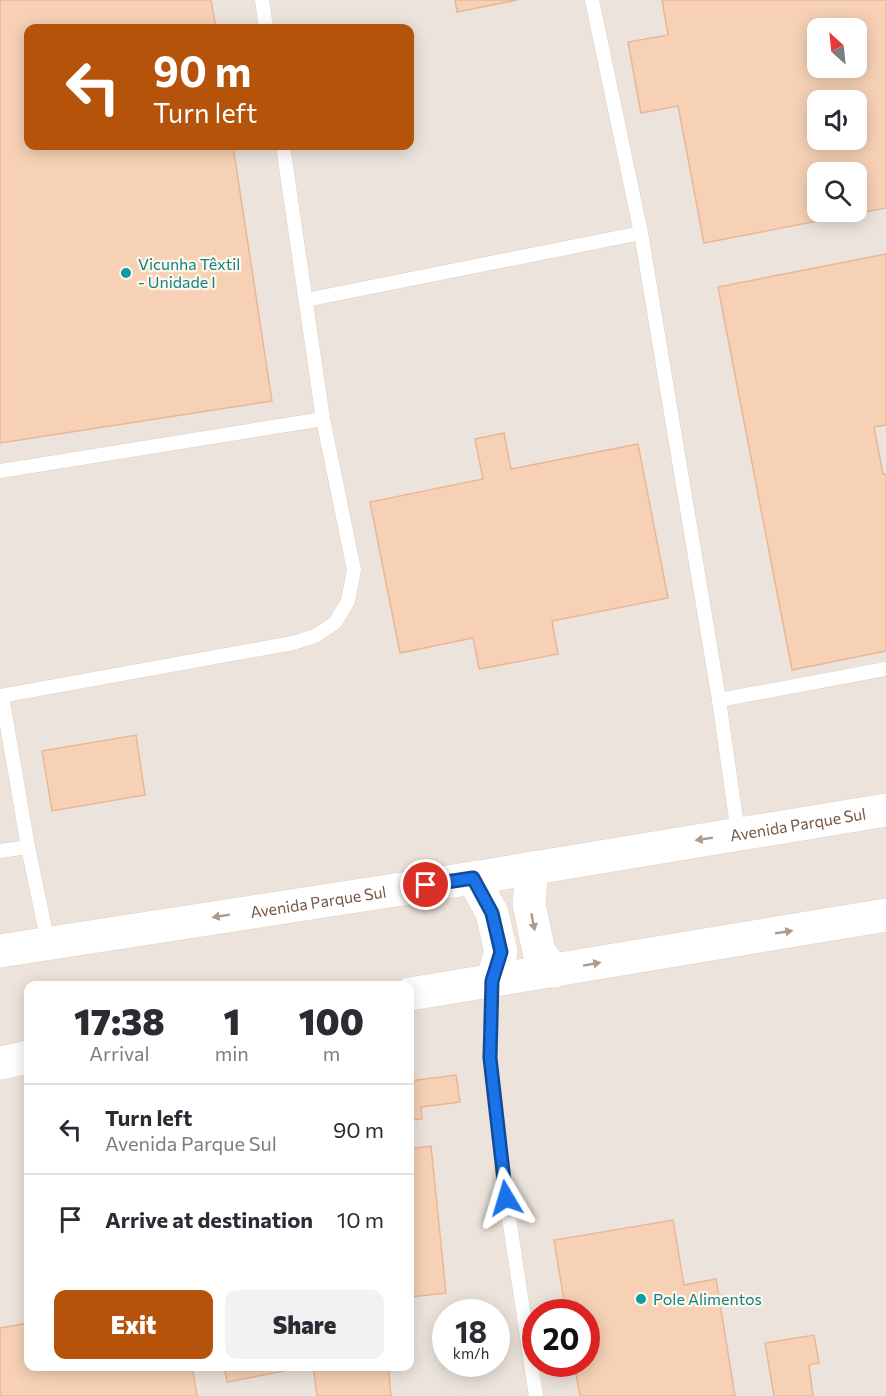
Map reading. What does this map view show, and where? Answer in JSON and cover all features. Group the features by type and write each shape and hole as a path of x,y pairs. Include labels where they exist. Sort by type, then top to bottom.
{"street":[{"name":"Avenida Parque Sul","path":"0,951 473,878 886,810"},
{"path":"532,868 530,904 539,952 555,970"},
{"path":"473,878 492,913 501,952 492,981"},
{"path":"414,993 886,915"},
{"path":"0,1063 24,1058"}],"lane":[{"path":"262,0 265,24"},
{"path":"592,0 641,233 719,700 738,833"},
{"path":"48,943 1,696 293,643 315,636 335,622 348,602 354,570 323,419 284,150"},
{"path":"306,300 641,233"},
{"path":"0,471 323,419"},
{"path":"719,700 886,669"},
{"path":"0,851 28,847"},
{"path":"492,981 490,1058 506,1198 536,1396"}],"shaded area":[{"path":"0,0 886,0 886,1396 0,1396"}],"building":[{"name":"Vicunha Têxtil - Unidade I","path":"0,0 211,0 215,24 24,24 24,150 234,150 272,401 0,443"},
{"path":"455,0 518,0 457,12"},
{"path":"662,0 886,0 886,208 867,212 867,162 807,162 807,222 813,222 704,243 678,106 641,113 628,42 668,35"},
{"path":"886,254 886,425 874,427 883,474 886,474 886,651 792,670 718,287"},
{"path":"504,433 511,469 638,444 668,598 552,621 558,654 479,669 473,638 400,653 370,502 483,479 475,439"},
{"path":"136,735 145,795 52,811 42,751"},
{"path":"456,1075 460,1102 421,1107 422,1119 414,1120 414,1080"},
{"path":"431,1146 446,1293 414,1297 414,1148"},
{"name":"Pole Alimentos","path":"673,1220 684,1285 716,1279 735,1396 580,1396 576,1377 600,1377 600,1299 564,1299 554,1240"},
{"path":"24,1324 24,1371 193,1371 197,1396 0,1396 0,1328"},
{"name":"Pole Alimentos","path":"814,1335 819,1363 809,1365 813,1396 774,1396 765,1343"},
{"path":"225,1371 284,1371 227,1382"},
{"path":"314,1371 388,1371 391,1396 317,1396"}],"place":[{"name":"Vicunha Têxtil - Unidade I","path":"126,273"},
{"name":"Pole Alimentos","path":"641,1299"}],"route":[{"path":"426,885 473,878 492,913 501,952 492,981 490,1058 506,1198"}]}
